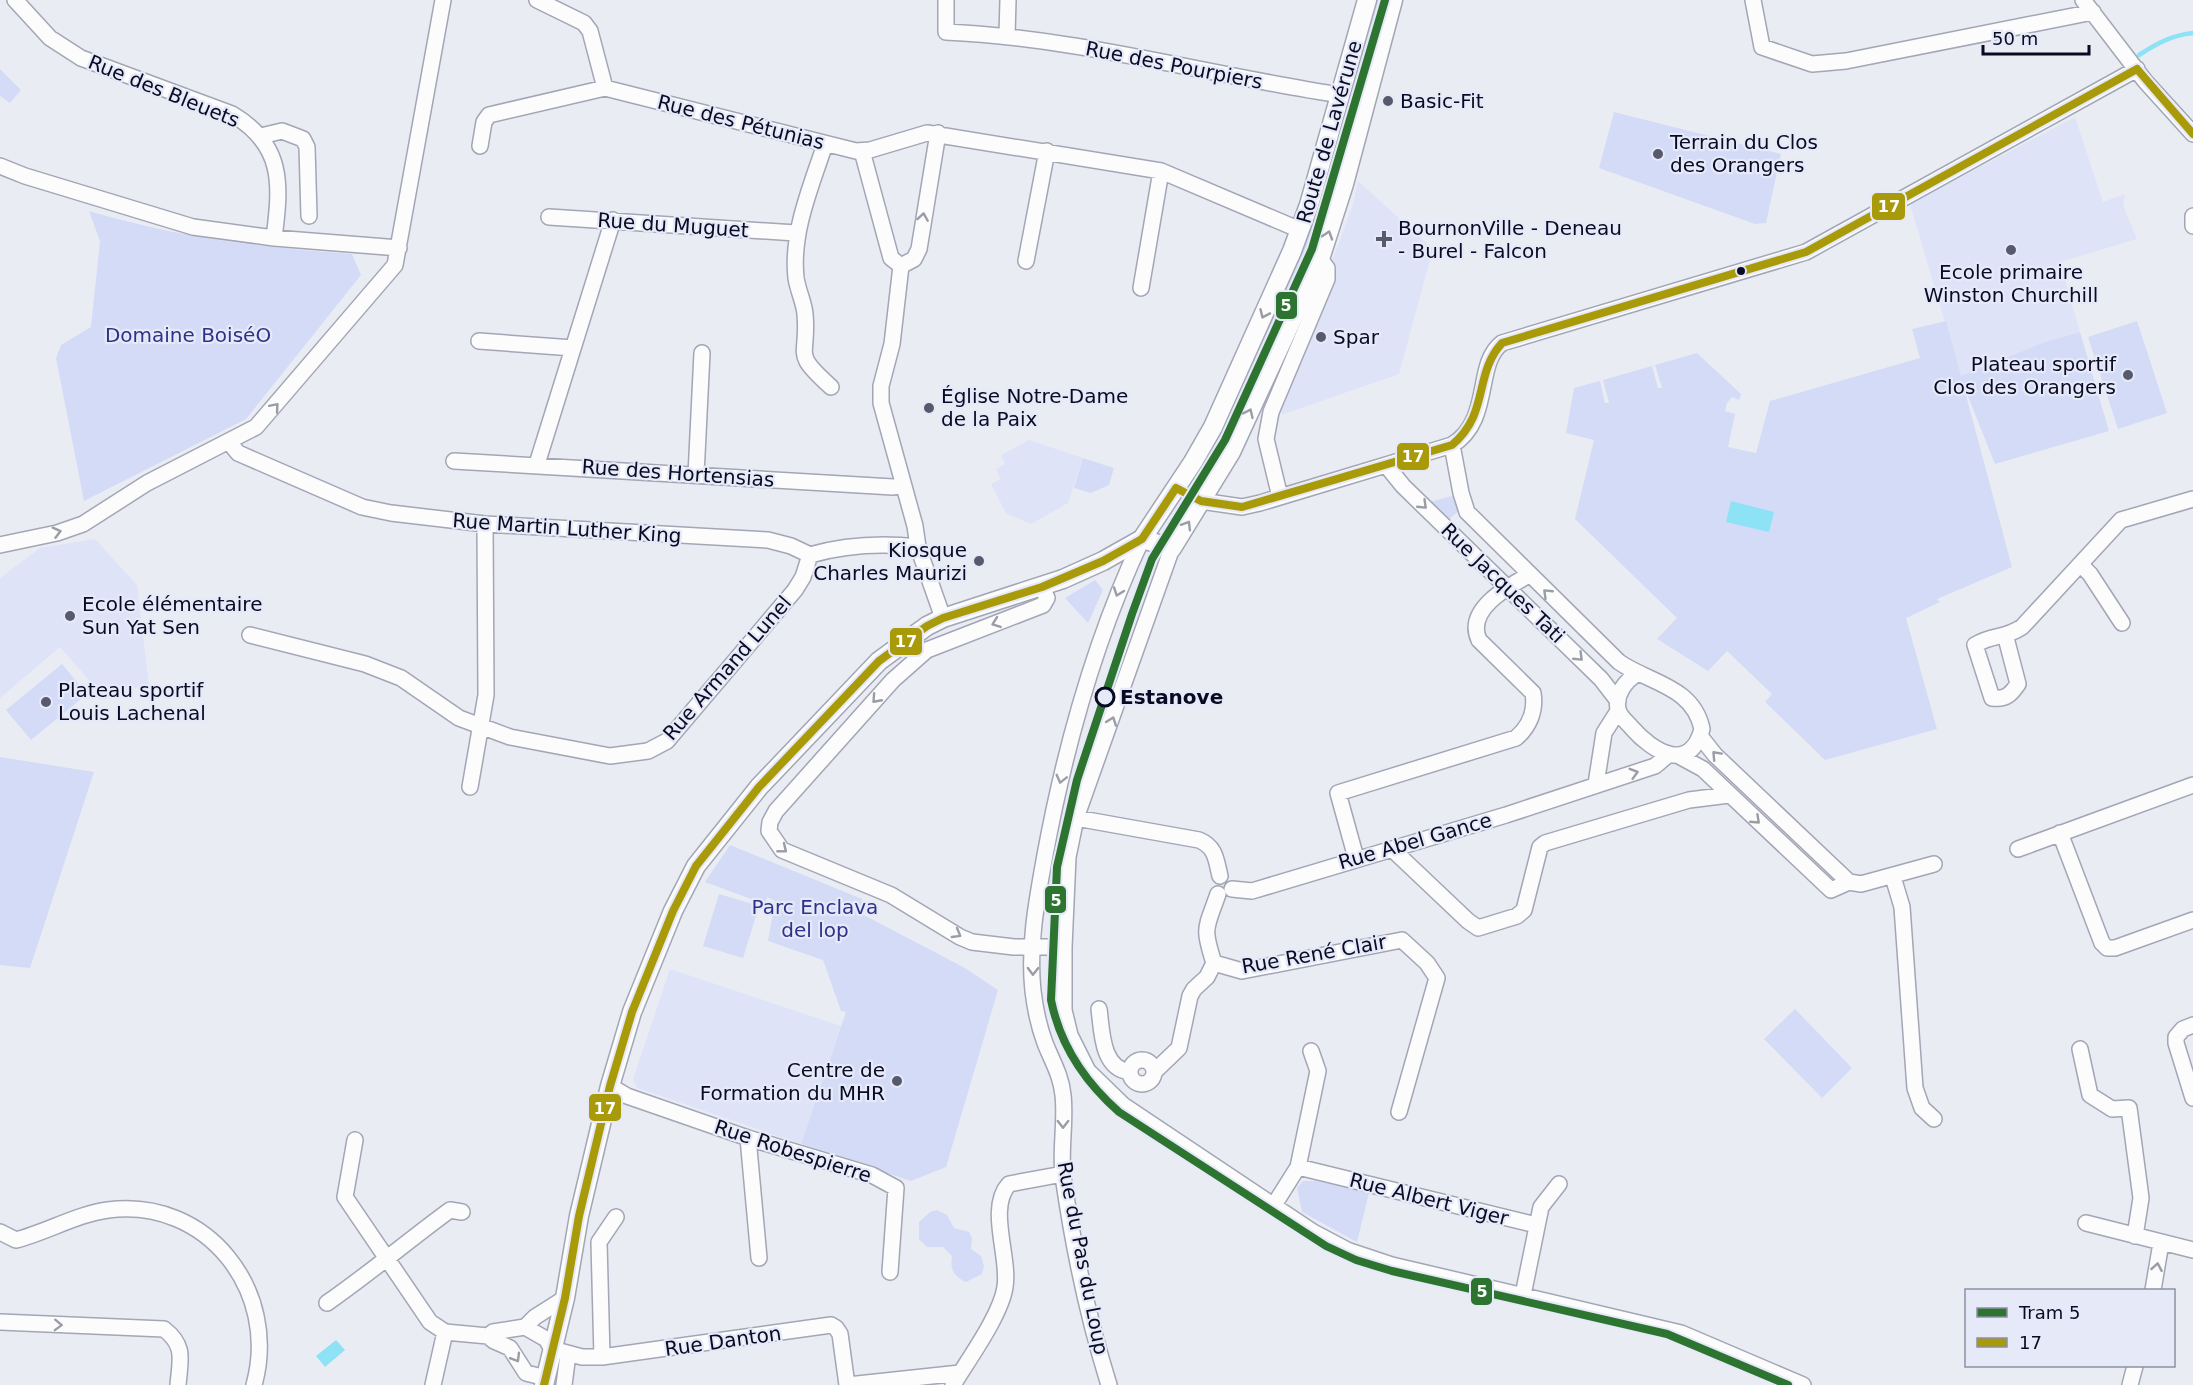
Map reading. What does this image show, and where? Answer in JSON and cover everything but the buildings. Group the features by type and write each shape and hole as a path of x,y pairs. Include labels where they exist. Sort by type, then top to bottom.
{"street":[{"name":"Rue des Bleuets","path":"15,0 50,38 81,58 232,114 261,136 272,155 278,177 274,238"},
{"path":"0,545 57,533 83,524 147,483 256,427 394,266 443,0"},
{"path":"480,146 484,122 489,115 605,87 590,31 584,23 537,0"},
{"name":"Rue des Pourpiers","path":"946,0 946,32 1007,35 1340,95"},
{"path":"1007,35 1008,0"},
{"name":"Route de Lavérune","path":"545,1381 560,1352 565,1298 579,1216 610,1086 632,1012 673,911 696,866 759,787 879,661 923,629 943,618 1044,592 1142,539 1213,427 1300,230 1367,0"},
{"name":"Route de Lavérune","path":"1172,548 1231,452 1320,259 1344,184 1393,0"},
{"path":"1753,0 1762,47 1812,64 1846,61 2088,6 2137,69 2193,134"},
{"path":"1176,488 1201,501 1242,507 1452,445 1469,431 1476,418 1493,353 1502,343 1806,252 2137,69"},
{"name":"Rue des Pétunias","path":"605,87 825,144 862,151 927,132 1161,171 1300,230"},
{"path":"261,136 282,131 303,139 307,147 309,216"},
{"path":"901,266 914,259 919,249 938,133"},
{"path":"825,144 796,233 796,279 806,315 802,354 811,369 831,387"},
{"path":"862,151 891,258 901,266"},
{"path":"1026,261 1047,151"},
{"path":"0,166 25,176 193,227 274,238 399,248"},
{"path":"1141,288 1161,171"},
{"path":"2193,216 2193,226"},
{"name":"Rue du Muguet","path":"549,217 796,233"},
{"path":"537,464 613,220"},
{"path":"1280,497 1266,439 1278,395 1327,279 1327,268 1320,259"},
{"path":"901,266 898,305 892,344 881,386 880,404 918,547 943,618"},
{"path":"479,341 573,348"},
{"path":"696,475 702,353"},
{"name":"Rue Martin Luther King","path":"229,442 238,453 362,507 391,513 485,524 768,540 791,546 810,555"},
{"name":"Rue Jacques Tati","path":"1452,445 1467,512 1619,662 1637,674 1664,682 1686,700 1700,723 1700,736"},
{"name":"Rue des Hortensias","path":"454,461 537,464 893,487 902,485"},
{"name":"Rue Jacques Tati","path":"1386,465 1403,486 1601,679 1618,706 1649,745 1703,769 1831,890 1849,882"},
{"path":"2006,638 2022,627 2081,566 2121,520 2193,498"},
{"path":"470,787 486,695 485,524"},
{"path":"1142,539 1172,548 1111,725 1087,780 1068,857 1064,1010 1075,1049 1094,1078 1123,1106 1313,1232 1364,1257 1681,1333 1803,1385"},
{"name":"Rue du Pas du Loup","path":"1109,1385 1082,1275 1063,1174 1064,1096 1060,1074 1046,1045 1035,1007 1033,948 1041,881 1067,756 1097,652 1122,582 1142,539"},
{"path":"810,555 847,547 918,547"},
{"name":"Rue Armand Lunel","path":"250,634 365,664 401,678 459,717 482,728 510,737 610,756 648,751 667,741 795,590 803,577 810,555"},
{"path":"2081,566 2090,574 2121,623"},
{"path":"1356,858 1338,793 1516,738 1527,728 1535,702 1533,693 1479,640 1475,633 1476,620 1480,613 1506,588 1529,575"},
{"path":"1044,592 1043,605 1037,608 927,650 893,680 776,811 770,822 769,831 782,850 891,895 966,939 987,945 1033,948 1064,947"},
{"path":"1596,784 1604,733 1618,706 1624,684 1637,674"},
{"path":"1674,755 1697,744 1700,736"},
{"path":"1700,736 1715,755 1849,882 1862,884 1934,864"},
{"name":"Rue Abel Gance","path":"1225,891 1252,891 1356,858 1506,815 1654,766 1674,755"},
{"path":"2018,849 2193,785"},
{"path":"1392,849 1478,928 1517,916 1524,910 1540,847 1545,843 1689,800 1729,795"},
{"path":"1076,818 1199,840 1208,844 1215,852 1220,876 1214,882 1225,891 1207,917 1204,933 1214,963 1208,978 1190,996 1179,1048 1154,1072 1148,1083 1139,1084 1132,1080 1130,1072 1123,1071 1111,1061 1104,1046 1099,1009"},
{"path":"2060,833 2102,943 2107,948 2115,948 2193,920"},
{"path":"1893,876 1902,906 1915,1088 1922,1108 1934,1119"},
{"name":"Rue René Clair","path":"1214,963 1242,971 1402,940 1427,963 1437,978 1399,1112"},
{"path":"2193,1025 2183,1029 2176,1037 2176,1043 2193,1098"},
{"path":"2080,1049 2090,1095 2112,1109 2129,1108 2141,1198 2135,1236"},
{"path":"1274,1205 1298,1167 1318,1071 1311,1051"},
{"name":"Rue Robespierre","path":"610,1086 627,1096 747,1138 872,1175 896,1188 890,1272"},
{"path":"747,1138 759,1258"},
{"path":"356,1140 345,1197 430,1322 445,1332 488,1336 510,1348 526,1373 545,1381"},
{"name":"Rue Albert Viger","path":"1298,1167 1536,1225 1523,1295"},
{"path":"848,1385 957,1379 1000,1305 1005,1289 1000,1200 1005,1188 1009,1184 1063,1174"},
{"path":"1536,1225 1544,1202 1559,1184"},
{"path":"0,1232 16,1240 107,1210 132,1209 176,1218 196,1227 230,1258 251,1300 258,1327 259,1351 254,1385"},
{"path":"327,1303 450,1210 462,1212"},
{"path":"603,1357 599,1242 616,1217"},
{"path":"2086,1223 2193,1250"},
{"path":"2153,1289 2161,1243"},
{"path":"488,1336 493,1332 525,1327 535,1317 565,1298"},
{"path":"0,1322 164,1329 175,1337 180,1349 178,1385"},
{"name":"Rue Danton","path":"560,1352 603,1357 831,1326 836,1328 840,1334 848,1385"},
{"path":"525,1327 546,1339 560,1352 564,1385"},
{"path":"433,1385 445,1332"},
{"path":"2130,1385 2134,1367"}],"shaded area":[{"name":"Ecole primaire Winston Churchill","path":"2075,117 2103,202 2125,194 2123,205 2137,239 2060,262 2080,332 2045,342 1961,377 1910,204"},
{"path":"1358,181 1433,249 1399,374 1284,414 1265,411 1335,253 1353,204"},
{"path":"1029,440 1083,458 1068,503 1031,524 1006,513 991,484 1001,479 996,469 1005,464 1001,455"},
{"name":"Ecole élémentaire Sun Yat Sen","path":"95,539 137,585 149,685 111,693 95,687 60,647 0,698 0,578 40,548"},
{"path":"670,969 841,1026 801,1144 637,1088 633,1079"}],"green space":[{"path":"1372,0 1389,0 1332,213 1313,207"},
{"path":"0,69 21,90 10,103 0,96"},
{"path":"1614,112 1781,154 1766,223 1755,224 1599,168"},
{"name":"Domaine BoiséO","path":"89,211 154,228 219,240 352,254 361,275 246,419 84,501 56,358 61,345 91,327 100,241"},
{"path":"1309,217 1329,223 1220,458 1205,451"},
{"path":"1946,321 1961,376 2045,342 2080,332 2109,431 1995,464 1963,384 2012,567 1937,599 1940,602 1906,618 1937,729 1825,760 1765,702 1772,694 1727,651 1708,671 1657,639 1677,618 1575,519 1594,440 1566,433 1574,388 1600,381 1605,403 1609,403 1603,380 1652,366 1658,388 1662,388 1655,365 1697,353 1741,394 1739,400 1732,397 1725,411 1735,414 1728,447 1756,453 1770,401 1920,358 1912,329"},
{"name":"Plateau sportif Clos des Orangers","path":"2137,321 2167,413 2118,429 2088,337"},
{"path":"1083,458 1114,468 1109,485 1091,493 1074,488"},
{"path":"1456,495 1460,510 1447,521 1426,503"},
{"path":"1095,580 1103,590 1088,623 1065,598"},
{"name":"Plateau sportif Louis Lachenal","path":"62,664 87,694 31,740 6,710"},
{"path":"0,757 94,772 30,968 0,965"},
{"name":"Centre de Formation du MHR","path":"730,845 862,899 860,913 965,968 998,990 946,1167 911,1181 801,1144 846,1012 841,1011 823,960 768,941 775,901 767,897 765,904 705,882"},
{"path":"719,894 759,906 743,958 703,946"},
{"path":"1795,1009 1852,1068 1822,1098 1764,1039"},
{"path":"1303,1181 1316,1181 1369,1193 1357,1242 1302,1212 1297,1188"},
{"path":"937,1210 947,1215 954,1228 969,1232 972,1238 971,1249 981,1256 984,1266 982,1274 966,1282 962,1280 953,1272 952,1256 943,1247 927,1247 919,1239 919,1222 930,1212"}],"water":[{"path":"1731,501 1774,512 1769,532 1726,522"},
{"path":"336,1340 345,1350 325,1367 316,1356"}],"waterway":[{"path":"2139,55 2164,41 2193,33"}],"tram line":[{"name":"5","path":"1385,0 1312,249 1225,440 1152,559 1077,780 1057,867 1051,1000 1055,1017 1076,1062 1095,1088 1119,1112 1326,1246 1356,1260 1392,1271 1667,1334 1788,1385"}],"transit line":[{"name":"17","path":"2137,69 2193,134"},
{"name":"17","path":"544,1385 565,1298 579,1216 610,1086 632,1012 673,911 696,866 759,787 879,661 927,626 943,618 1042,587 1103,561 1142,539 1176,488 1201,501 1242,507 1452,445 1464,433 1472,420 1487,368 1502,343 1806,252 2137,69"}],"place":[{"name":"Basic-Fit","path":"1388,101"},
{"name":"Terrain du Clos des Orangers","path":"1658,154"},
{"name":"BournonVille - Deneau - Burel - Falcon","path":"1384,239"},
{"name":"Ecole primaire Winston Churchill","path":"2011,250"},
{"name":"Spar","path":"1321,337"},
{"name":"Plateau sportif Clos des Orangers","path":"2128,375"},
{"name":"Église Notre-Dame de la Paix","path":"929,408"},
{"name":"Kiosque Charles Maurizi","path":"979,561"},
{"name":"Ecole élémentaire Sun Yat Sen","path":"70,616"},
{"name":"Estanove","path":"1105,697"},
{"name":"Plateau sportif Louis Lachenal","path":"46,702"},
{"name":"Centre de Formation du MHR","path":"897,1081"}],"park label":[{"name":"Parc Enclava del lop","path":"815,918"}]}
